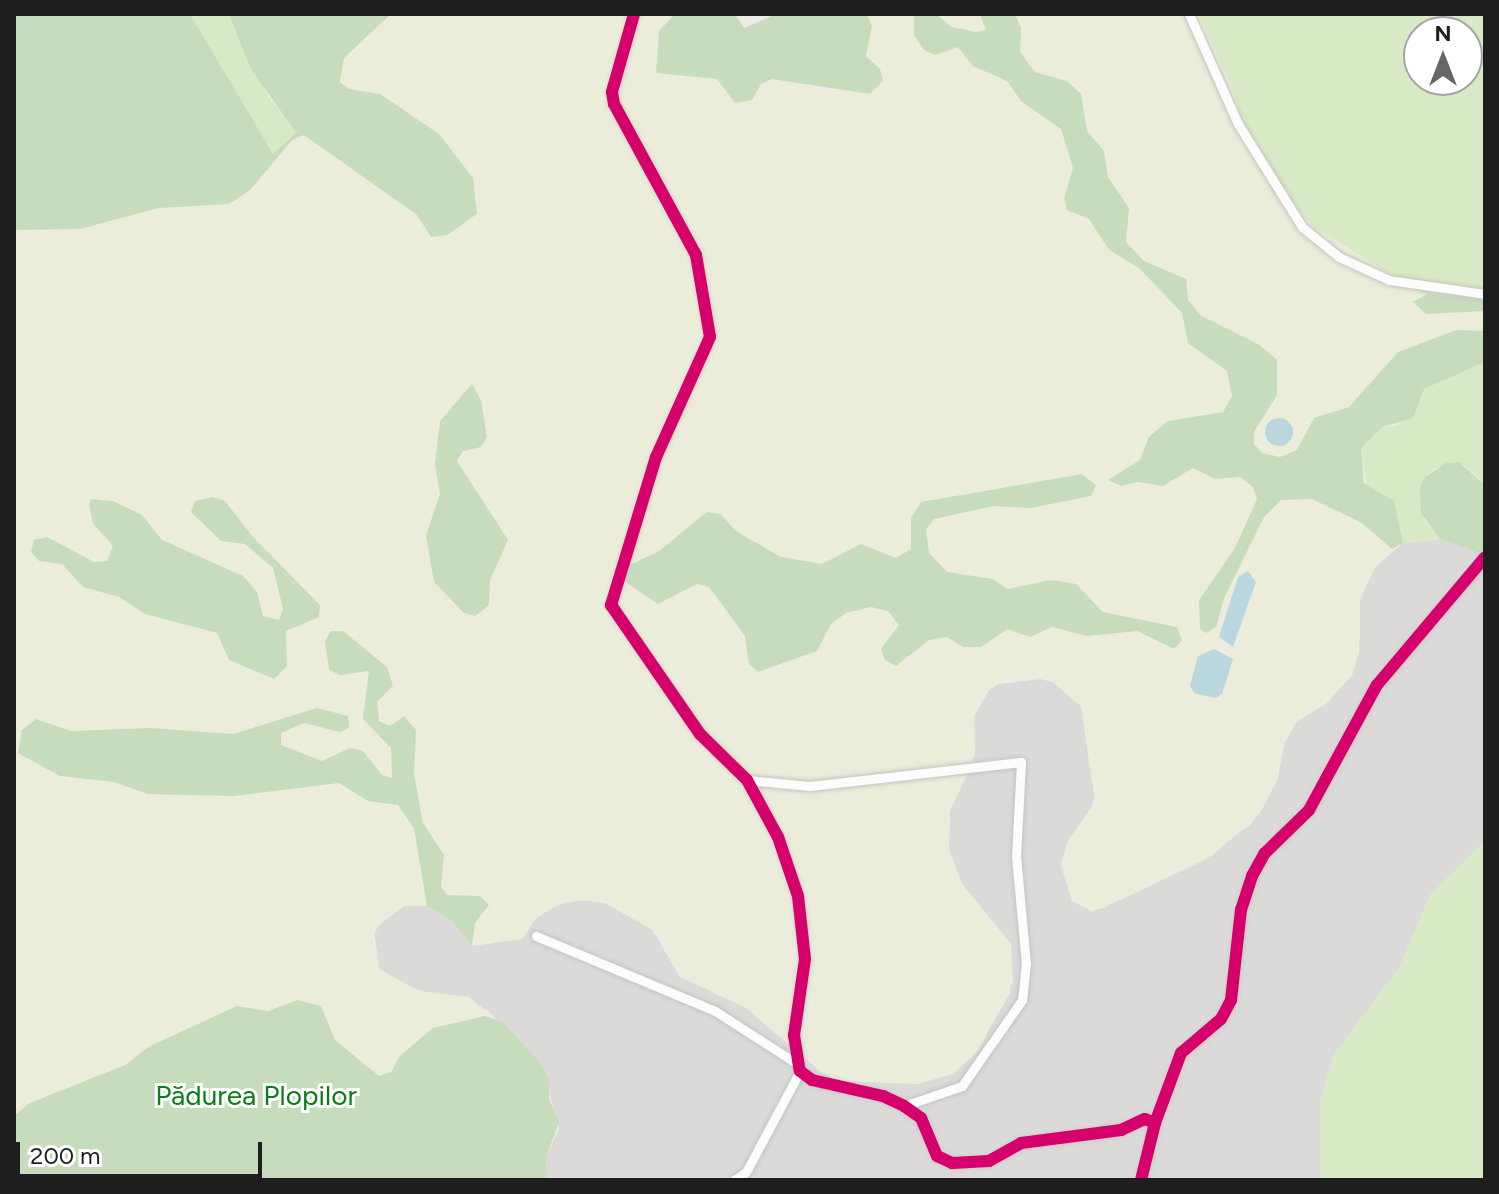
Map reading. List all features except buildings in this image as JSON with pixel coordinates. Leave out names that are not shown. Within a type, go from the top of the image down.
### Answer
[{"type":"street","points":[[634,14],[612,92],[614,104],[696,255],[710,337],[656,457],[611,605],[700,734],[747,780],[778,837],[798,896],[805,959],[794,1035],[799,1068],[746,1172],[734,1180]]},
{"type":"street","points":[[1189,14],[1238,124],[1302,227],[1339,257],[1389,280],[1485,294]]},
{"type":"street","points":[[1141,1180],[1155,1123],[1181,1053],[1221,1019],[1231,1000],[1241,910],[1265,853],[1309,810],[1377,685],[1485,557]]},
{"type":"street","points":[[747,780],[810,786],[1012,759],[1021,762],[1016,856],[1026,963],[1022,1000],[962,1086],[904,1106]]},
{"type":"street","points":[[536,936],[715,1011],[812,1080],[883,1096],[904,1106],[921,1118],[937,1156],[952,1163],[989,1161],[1021,1143],[1121,1130],[1145,1119],[1155,1123]]},
{"type":"shaded area","points":[[1440,539],[1485,555],[1485,841],[1430,895],[1401,965],[1334,1055],[1320,1102],[1320,1180],[547,1180],[546,1158],[559,1128],[541,1064],[487,1010],[405,986],[379,969],[374,929],[404,906],[427,906],[452,921],[472,946],[522,939],[536,918],[557,905],[581,900],[605,903],[650,925],[679,976],[746,1008],[821,1072],[844,1081],[918,1084],[972,1058],[1010,993],[1011,944],[962,884],[949,849],[950,811],[971,766],[974,716],[992,685],[1041,679],[1053,682],[1081,706],[1096,790],[1090,813],[1067,842],[1090,911],[1103,908],[1202,861],[1252,823],[1277,781],[1284,744],[1296,722],[1352,675],[1360,638],[1359,600],[1375,567],[1403,543]]},
{"type":"green space","points":[[14,14],[190,14],[273,154],[296,133],[251,69],[229,14],[391,14],[344,58],[340,82],[349,89],[380,94],[439,134],[473,178],[477,214],[447,235],[431,237],[417,215],[304,135],[292,140],[250,190],[229,204],[159,208],[80,229],[14,230]]},
{"type":"green space","points":[[190,14],[229,14],[268,96],[297,134],[279,152],[273,155],[265,144]]},
{"type":"green space","points":[[391,14],[675,14],[659,31],[654,49],[661,75],[717,79],[727,94],[785,79],[820,90],[876,92],[880,69],[866,56],[868,38],[855,15],[813,14],[914,14],[919,45],[940,52],[958,47],[973,66],[1007,81],[1061,129],[1074,175],[1064,198],[1077,216],[1094,223],[1109,250],[1134,264],[1182,313],[1188,343],[1227,371],[1232,396],[1223,412],[1168,421],[1149,437],[1140,460],[1108,480],[1121,486],[1139,482],[1163,486],[1193,468],[1222,478],[1240,477],[1253,487],[1255,504],[1231,554],[1202,594],[1197,624],[1219,621],[1225,596],[1264,517],[1287,497],[1318,501],[1362,523],[1392,549],[1375,567],[1360,600],[1359,652],[1352,675],[1327,703],[1296,722],[1284,744],[1277,781],[1260,813],[1213,855],[1091,911],[1072,901],[1061,866],[1067,842],[1095,802],[1081,706],[1053,682],[1041,679],[1004,680],[984,694],[974,716],[975,754],[950,811],[949,849],[962,884],[1011,944],[1013,981],[980,1048],[953,1074],[918,1084],[832,1078],[746,1008],[679,976],[658,933],[605,903],[581,900],[557,905],[536,918],[522,939],[475,944],[475,923],[484,916],[486,899],[447,894],[441,886],[440,850],[423,823],[414,774],[416,730],[410,719],[390,726],[379,721],[377,703],[393,686],[393,679],[383,663],[337,630],[325,641],[351,671],[369,671],[363,719],[391,748],[392,777],[382,775],[363,751],[350,749],[322,761],[281,745],[286,729],[310,723],[340,732],[348,716],[311,707],[233,734],[150,728],[72,731],[43,719],[22,730],[18,753],[60,776],[114,782],[148,794],[241,795],[339,783],[349,785],[368,801],[403,808],[414,828],[427,906],[404,906],[382,918],[372,939],[379,969],[419,991],[469,997],[492,1016],[439,1026],[396,1061],[391,1072],[379,1076],[335,1040],[325,1011],[316,1002],[298,1000],[268,1011],[237,1006],[150,1046],[125,1065],[30,1103],[14,1116],[14,230],[80,229],[159,208],[229,204],[250,190],[292,140],[304,135],[417,216],[431,237],[447,235],[479,208],[473,178],[421,119],[398,111],[374,92],[349,89],[340,82],[344,58]],"holes":[[[477,388],[488,430],[457,461],[508,540],[490,580],[489,605],[459,608],[434,582],[428,541],[440,494],[435,464],[442,415]],[[1083,474],[1096,485],[1091,496],[1031,508],[994,506],[934,519],[926,529],[929,553],[947,572],[992,579],[1008,589],[1051,580],[1076,584],[1103,612],[1171,625],[1157,644],[1137,631],[1087,636],[1052,627],[1024,636],[1007,629],[981,647],[963,647],[947,637],[929,640],[907,662],[893,635],[896,619],[871,607],[846,613],[831,624],[817,651],[765,672],[709,587],[697,584],[676,598],[628,586],[630,565],[659,551],[707,512],[720,514],[737,532],[781,557],[822,564],[861,544],[896,558],[911,549],[911,518],[921,502]],[[213,497],[225,501],[253,537],[320,605],[307,622],[286,631],[284,672],[256,675],[234,664],[217,633],[145,614],[119,597],[83,587],[62,564],[34,558],[31,552],[31,546],[47,537],[94,562],[107,561],[113,546],[97,527],[95,499],[113,501],[147,519],[162,540],[243,576],[257,592],[263,616],[279,620],[283,609],[273,568],[245,544],[226,543],[195,517],[201,498]],[[1256,582],[1238,644],[1222,643],[1220,634],[1236,586]],[[1214,649],[1229,653],[1232,662],[1223,691],[1215,698],[1190,689]]]},
{"type":"green space","points":[[675,14],[735,14],[744,28],[777,14],[867,15],[872,26],[866,56],[880,69],[883,81],[870,94],[772,79],[761,84],[752,100],[735,103],[717,79],[656,73],[659,31]]},
{"type":"green space","points":[[914,14],[936,14],[952,27],[976,32],[986,30],[980,14],[1015,14],[1021,28],[1020,52],[1035,72],[1067,81],[1081,94],[1087,131],[1104,151],[1108,177],[1129,208],[1126,242],[1144,261],[1186,279],[1188,300],[1200,315],[1258,344],[1277,360],[1277,395],[1254,432],[1254,444],[1262,453],[1280,457],[1297,450],[1314,418],[1349,407],[1398,352],[1456,330],[1485,331],[1485,362],[1424,389],[1413,418],[1383,427],[1361,448],[1364,483],[1394,501],[1403,543],[1392,549],[1362,523],[1312,499],[1281,500],[1264,517],[1225,596],[1216,627],[1206,633],[1200,629],[1199,600],[1235,548],[1257,499],[1253,487],[1240,477],[1215,479],[1193,468],[1163,486],[1138,482],[1121,486],[1108,480],[1140,460],[1149,437],[1168,421],[1223,412],[1232,396],[1227,371],[1188,343],[1182,313],[1139,268],[1109,250],[1089,219],[1067,210],[1064,198],[1073,168],[1061,129],[1021,101],[1007,81],[973,66],[958,47],[935,55],[924,50],[914,35]]},
{"type":"green space","points":[[936,14],[980,14],[986,30],[957,29]]},
{"type":"green space","points":[[1015,14],[1199,14],[1234,92],[1244,127],[1290,200],[1314,227],[1406,280],[1423,294],[1417,297],[1433,315],[1485,311],[1485,331],[1462,329],[1398,352],[1349,407],[1320,416],[1307,428],[1297,450],[1280,457],[1262,453],[1254,444],[1254,432],[1275,401],[1280,366],[1258,344],[1200,315],[1188,300],[1182,278],[1144,261],[1126,242],[1129,208],[1108,177],[1104,151],[1087,131],[1086,106],[1067,81],[1041,75],[1020,52]],"holes":[[[1274,416],[1294,426],[1289,443],[1265,441],[1262,435]]]},
{"type":"green space","points":[[1199,14],[1485,14],[1485,299],[1423,294],[1314,227],[1290,200],[1244,127],[1234,92]]},
{"type":"green space","points":[[1429,293],[1485,299],[1485,311],[1426,314],[1413,302]]},
{"type":"green space","points":[[1485,362],[1485,485],[1465,465],[1435,468],[1425,477],[1424,519],[1440,539],[1403,543],[1384,494],[1367,488],[1361,448],[1383,427],[1396,426],[1414,412],[1424,389]]},
{"type":"green space","points":[[472,384],[481,400],[487,437],[481,447],[463,451],[457,461],[508,540],[490,580],[489,605],[475,616],[464,613],[434,582],[426,535],[440,494],[435,464],[440,421]]},
{"type":"green space","points":[[1459,462],[1485,485],[1485,555],[1440,539],[1421,513],[1420,488],[1425,477],[1446,463]]},
{"type":"green space","points":[[1082,474],[1096,485],[1091,496],[1031,508],[994,506],[934,519],[926,529],[929,553],[947,572],[992,579],[1008,589],[1051,580],[1076,584],[1103,612],[1177,627],[1182,640],[1174,649],[1137,631],[1087,636],[1052,627],[1030,637],[1007,629],[981,647],[963,647],[947,637],[929,640],[896,666],[885,660],[881,649],[899,625],[888,611],[871,607],[846,613],[831,624],[817,651],[758,672],[749,664],[745,636],[709,587],[697,584],[658,604],[624,581],[630,565],[659,551],[707,512],[720,514],[737,532],[781,557],[822,564],[861,544],[896,558],[911,549],[911,518],[921,502]]},
{"type":"green space","points":[[213,497],[225,501],[253,537],[320,605],[319,617],[286,631],[287,666],[274,679],[229,660],[217,633],[145,614],[119,597],[83,587],[62,564],[39,561],[31,552],[34,540],[47,537],[94,562],[107,561],[113,546],[93,523],[89,505],[91,499],[113,501],[142,515],[162,540],[243,576],[257,592],[263,616],[279,620],[283,609],[273,568],[245,544],[221,541],[191,512],[195,501]]},
{"type":"green space","points":[[331,631],[343,631],[387,667],[393,686],[377,702],[379,721],[390,726],[404,716],[416,730],[414,774],[423,823],[444,855],[441,887],[447,895],[480,896],[489,905],[475,923],[472,946],[452,921],[427,906],[414,828],[398,805],[368,801],[339,783],[234,796],[148,794],[114,782],[60,776],[18,753],[22,730],[36,719],[72,731],[150,728],[233,734],[317,708],[348,716],[349,728],[340,732],[304,723],[281,733],[281,745],[322,761],[350,748],[363,751],[382,775],[392,778],[391,748],[363,719],[369,671],[340,675],[329,670],[325,641]]},
{"type":"green space","points":[[1485,841],[1485,1180],[1320,1180],[1320,1102],[1334,1055],[1401,965],[1430,895]]},
{"type":"green space","name":"Pădurea Plopilor","points":[[298,1000],[321,1006],[335,1040],[379,1076],[391,1072],[400,1056],[433,1028],[485,1016],[503,1022],[541,1064],[549,1080],[549,1099],[559,1122],[546,1158],[547,1180],[14,1180],[14,1116],[30,1103],[125,1065],[150,1046],[237,1006],[268,1011]]},
{"type":"water","points":[[1279,418],[1289,422],[1293,432],[1289,442],[1279,446],[1269,442],[1265,432],[1269,422]]},
{"type":"water","points":[[1248,571],[1256,582],[1233,647],[1219,637],[1238,577]]},
{"type":"water","points":[[1214,649],[1233,659],[1222,694],[1215,698],[1194,693],[1190,686],[1198,656]]},
{"type":"cycle path","points":[[634,14],[612,92],[614,104],[696,255],[710,337],[656,457],[611,605],[700,734],[747,780],[778,837],[798,896],[805,959],[794,1035],[800,1071],[812,1080],[883,1096],[904,1106],[921,1118],[937,1156],[952,1163],[989,1161],[1021,1143],[1121,1130],[1145,1119],[1155,1123]]},
{"type":"cycle path","points":[[1141,1180],[1155,1123],[1181,1053],[1221,1019],[1231,1000],[1241,910],[1252,876],[1265,853],[1309,810],[1377,685],[1485,557]]}]
